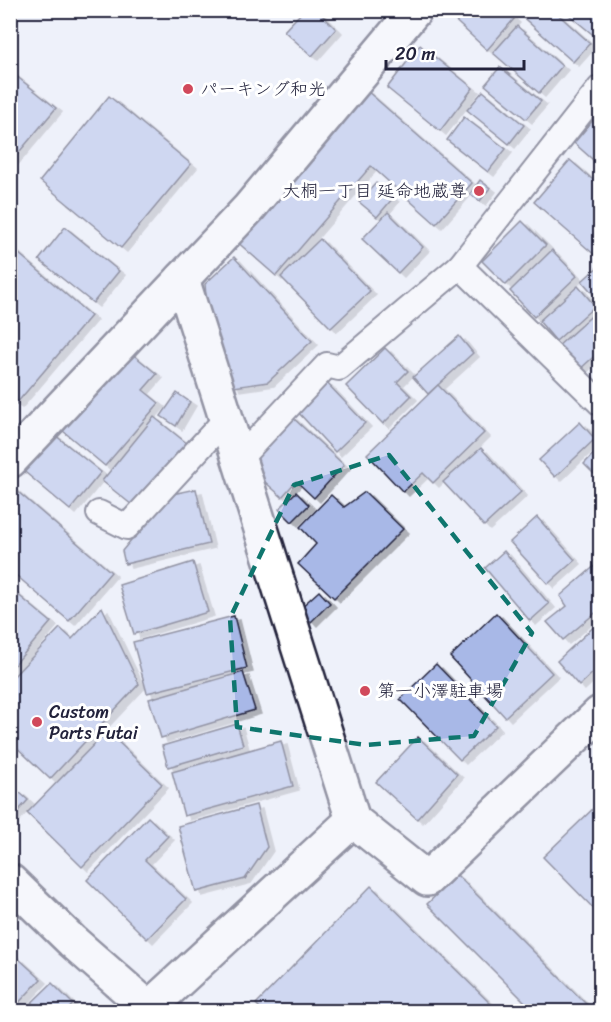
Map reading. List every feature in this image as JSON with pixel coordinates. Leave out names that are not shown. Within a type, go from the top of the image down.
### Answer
[{"type":"street","points":[[10,461],[249,208],[415,10]]},
{"type":"street","points":[[182,279],[353,820],[427,879],[600,713]]},
{"type":"street","points":[[10,881],[72,941],[151,1010],[353,820]]},
{"type":"lane","points":[[238,459],[327,365],[339,369],[460,266],[600,88]]},
{"type":"lane","points":[[460,266],[600,401]]},
{"type":"lane","points":[[99,513],[127,527],[226,419]]},
{"type":"highlighted area","points":[[389,455],[532,633],[474,736],[366,745],[237,727],[230,618],[294,485]]},
{"type":"building","points":[[304,10],[317,10],[336,29],[312,56],[284,31]]},
{"type":"building","points":[[451,10],[504,10],[514,19],[487,50],[448,14]]},
{"type":"building","points":[[518,10],[553,10],[590,43],[573,62],[517,12]]},
{"type":"building","points":[[563,10],[600,10],[600,34],[597,38]]},
{"type":"building","points":[[517,26],[562,66],[539,93],[493,53]]},
{"type":"building","points":[[420,45],[473,88],[440,131],[387,88]]},
{"type":"building","points":[[500,67],[541,101],[526,119],[485,85]]},
{"type":"building","points":[[10,71],[56,108],[10,163]]},
{"type":"building","points":[[366,90],[472,183],[436,224],[371,166],[276,276],[235,240]]},
{"type":"building","points":[[483,91],[524,125],[509,144],[467,110]]},
{"type":"building","points":[[109,96],[191,164],[121,248],[40,181]]},
{"type":"building","points":[[600,112],[600,166],[574,143]]},
{"type":"building","points":[[464,117],[506,149],[488,172],[447,140]]},
{"type":"building","points":[[570,160],[600,186],[600,253],[597,257],[534,202]]},
{"type":"building","points":[[480,180],[490,188],[480,201],[470,194]]},
{"type":"building","points":[[376,183],[393,198],[377,217],[359,202]]},
{"type":"building","points":[[388,212],[423,247],[398,273],[362,239]]},
{"type":"building","points":[[522,221],[546,245],[506,285],[482,261]]},
{"type":"building","points":[[65,227],[119,271],[93,303],[39,260]]},
{"type":"building","points":[[320,239],[370,291],[331,328],[281,277]]},
{"type":"building","points":[[10,246],[91,316],[16,404],[10,400]]},
{"type":"building","points":[[552,250],[577,276],[534,317],[510,291]]},
{"type":"building","points":[[234,257],[312,341],[268,382],[234,387],[208,324],[205,284]]},
{"type":"building","points":[[599,266],[600,268],[600,302],[582,281]]},
{"type":"building","points":[[578,286],[595,306],[556,341],[539,321]]},
{"type":"building","points":[[597,311],[600,316],[600,351],[579,370],[557,347]]},
{"type":"building","points":[[459,336],[473,353],[428,394],[413,377]]},
{"type":"building","points":[[385,348],[408,371],[397,382],[411,396],[383,424],[346,386]]},
{"type":"building","points":[[130,352],[157,374],[143,390],[159,403],[105,466],[63,431]]},
{"type":"building","points":[[326,382],[365,423],[335,452],[296,410]]},
{"type":"building","points":[[438,385],[484,433],[433,483],[423,473],[403,492],[367,454]]},
{"type":"building","points":[[177,393],[190,402],[176,426],[161,416]]},
{"type":"building","points":[[291,416],[344,465],[314,498],[296,481],[282,497],[247,466]]},
{"type":"building","points":[[154,417],[189,445],[137,509],[102,481]]},
{"type":"building","points":[[580,422],[595,439],[555,477],[539,460]]},
{"type":"building","points":[[50,431],[101,472],[70,510],[20,468]]},
{"type":"building","points":[[600,447],[600,480],[584,464]]},
{"type":"building","points":[[481,448],[521,492],[484,526],[443,482]]},
{"type":"building","points":[[10,485],[111,572],[69,621],[10,570]]},
{"type":"building","points":[[196,489],[209,544],[125,564],[122,551],[168,495]]},
{"type":"building","points":[[296,492],[309,505],[292,522],[279,509]]},
{"type":"building","points":[[365,492],[403,529],[334,598],[298,564],[316,544],[300,527],[331,495],[344,507]]},
{"type":"building","points":[[537,517],[575,560],[548,584],[510,542]]},
{"type":"building","points":[[504,551],[549,604],[530,621],[485,568]]},
{"type":"building","points":[[193,562],[208,612],[134,634],[119,585]]},
{"type":"building","points":[[598,563],[600,609],[563,640],[547,622],[567,606],[560,596]]},
{"type":"building","points":[[10,588],[51,622],[10,670]]},
{"type":"building","points":[[319,591],[330,603],[311,622],[299,609]]},
{"type":"building","points":[[102,607],[139,684],[50,779],[10,741],[10,680],[60,628],[72,639]]},
{"type":"building","points":[[496,613],[552,673],[505,717],[450,657]]},
{"type":"building","points":[[234,616],[247,668],[147,693],[133,642]]},
{"type":"building","points":[[600,621],[600,666],[579,686],[557,661]]},
{"type":"building","points":[[436,664],[496,726],[460,760],[400,699]]},
{"type":"building","points":[[243,672],[255,710],[161,738],[149,699]]},
{"type":"building","points":[[237,724],[243,745],[168,767],[162,746]]},
{"type":"building","points":[[107,731],[162,784],[82,867],[27,813]]},
{"type":"building","points":[[418,737],[457,774],[417,819],[376,782]]},
{"type":"building","points":[[281,741],[293,786],[184,816],[172,772]]},
{"type":"building","points":[[19,792],[28,800],[10,820],[10,802]]},
{"type":"building","points":[[600,802],[600,915],[543,857]]},
{"type":"building","points":[[256,805],[267,847],[245,879],[196,892],[178,826]]},
{"type":"building","points":[[148,817],[168,836],[145,860],[186,899],[147,939],[87,880]]},
{"type":"building","points":[[457,875],[594,1012],[535,1012],[427,904]]},
{"type":"building","points":[[371,886],[499,1012],[264,1012],[256,1004]]},
{"type":"building","points":[[18,958],[41,979],[10,1012],[10,966]]},
{"type":"building","points":[[52,983],[73,1004],[66,1012],[22,1012]]},
{"type":"place","name":"パーキング和光","points":[[188,89]]},
{"type":"place","name":"大桐一丁目 延命地蔵尊","points":[[479,191]]},
{"type":"place","name":"第一小澤駐車場","points":[[365,691]]},
{"type":"place","name":"Custom Parts Futai","points":[[37,722]]}]
